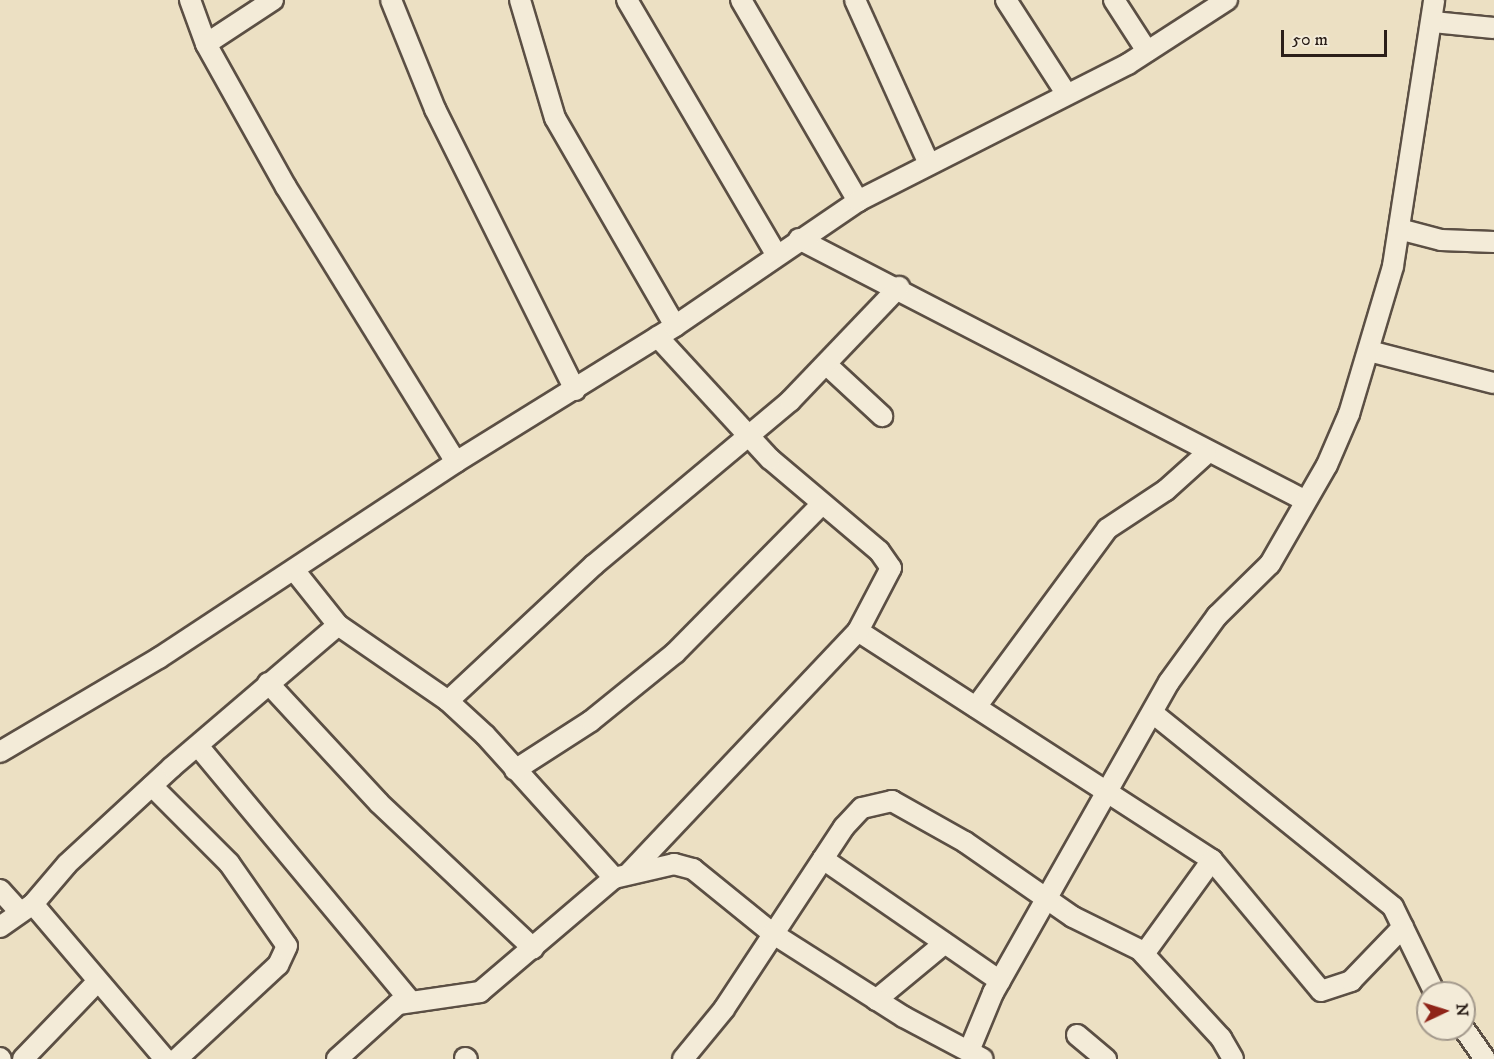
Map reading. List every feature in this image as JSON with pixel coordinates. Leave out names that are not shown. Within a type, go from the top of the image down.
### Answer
[{"type":"street","points":[[190,0],[206,44],[286,187],[456,462]]},
{"type":"street","points":[[206,44],[273,0]]},
{"type":"street","points":[[392,0],[435,109],[575,390]]},
{"type":"street","points":[[520,0],[555,118],[675,326]]},
{"type":"street","points":[[627,0],[776,254]]},
{"type":"street","points":[[741,0],[858,201]]},
{"type":"street","points":[[855,0],[928,162]]},
{"type":"street","points":[[1006,0],[1066,93]]},
{"type":"street","points":[[1114,0],[1147,51]]},
{"type":"street","points":[[4,754],[294,570],[456,462],[675,326],[776,254],[858,201],[928,162],[994,134],[1147,51],[1227,0]]},
{"type":"street","points":[[622,875],[655,865],[693,869],[772,933],[876,1000],[976,1055],[1000,981],[1104,790],[1154,714],[1198,638],[1270,564],[1304,500],[1327,465],[1369,351],[1399,228],[1433,22],[1434,0]]},
{"type":"street","points":[[1433,22],[1494,28]]},
{"type":"street","points":[[1399,228],[1441,240],[1494,242]]},
{"type":"street","points":[[799,239],[899,287],[1206,453],[1304,500]]},
{"type":"street","points":[[448,701],[594,566],[750,436],[828,366],[899,287]]},
{"type":"street","points":[[337,1059],[387,1010],[410,1000],[445,1000],[480,992],[622,875],[858,631],[891,568],[879,551],[821,505],[750,436],[658,337]]},
{"type":"street","points":[[1369,351],[1494,383]]},
{"type":"street","points":[[828,366],[882,416]]},
{"type":"street","points":[[976,707],[1107,529],[1166,490],[1206,453]]},
{"type":"street","points":[[515,770],[636,687],[821,505]]},
{"type":"street","points":[[294,570],[338,625],[448,701],[622,875]]},
{"type":"street","points":[[0,927],[26,908],[67,864],[152,786],[268,683],[338,625]]},
{"type":"street","points":[[858,631],[1212,860],[1320,991],[1351,981],[1403,927]]},
{"type":"street","points":[[268,683],[379,803],[533,948]]},
{"type":"street","points":[[1154,714],[1393,906],[1429,981]]},
{"type":"street","points":[[198,746],[410,1000]]},
{"type":"street","points":[[152,786],[229,863],[287,946],[278,965],[177,1059]]},
{"type":"street","points":[[683,1059],[724,1010],[772,933],[862,808],[892,801],[964,842],[1046,899],[1144,954],[1221,1038],[1233,1059]]},
{"type":"street","points":[[823,860],[1000,981]]},
{"type":"street","points":[[1144,954],[1212,860]]},
{"type":"street","points":[[0,890],[26,908],[97,982],[165,1059]]},
{"type":"street","points":[[876,1000],[945,943]]},
{"type":"street","points":[[23,1059],[97,982]]},
{"type":"street","points":[[1077,1035],[1106,1059]]},
{"type":"street","points":[[1472,1041],[1485,1059]]}]
